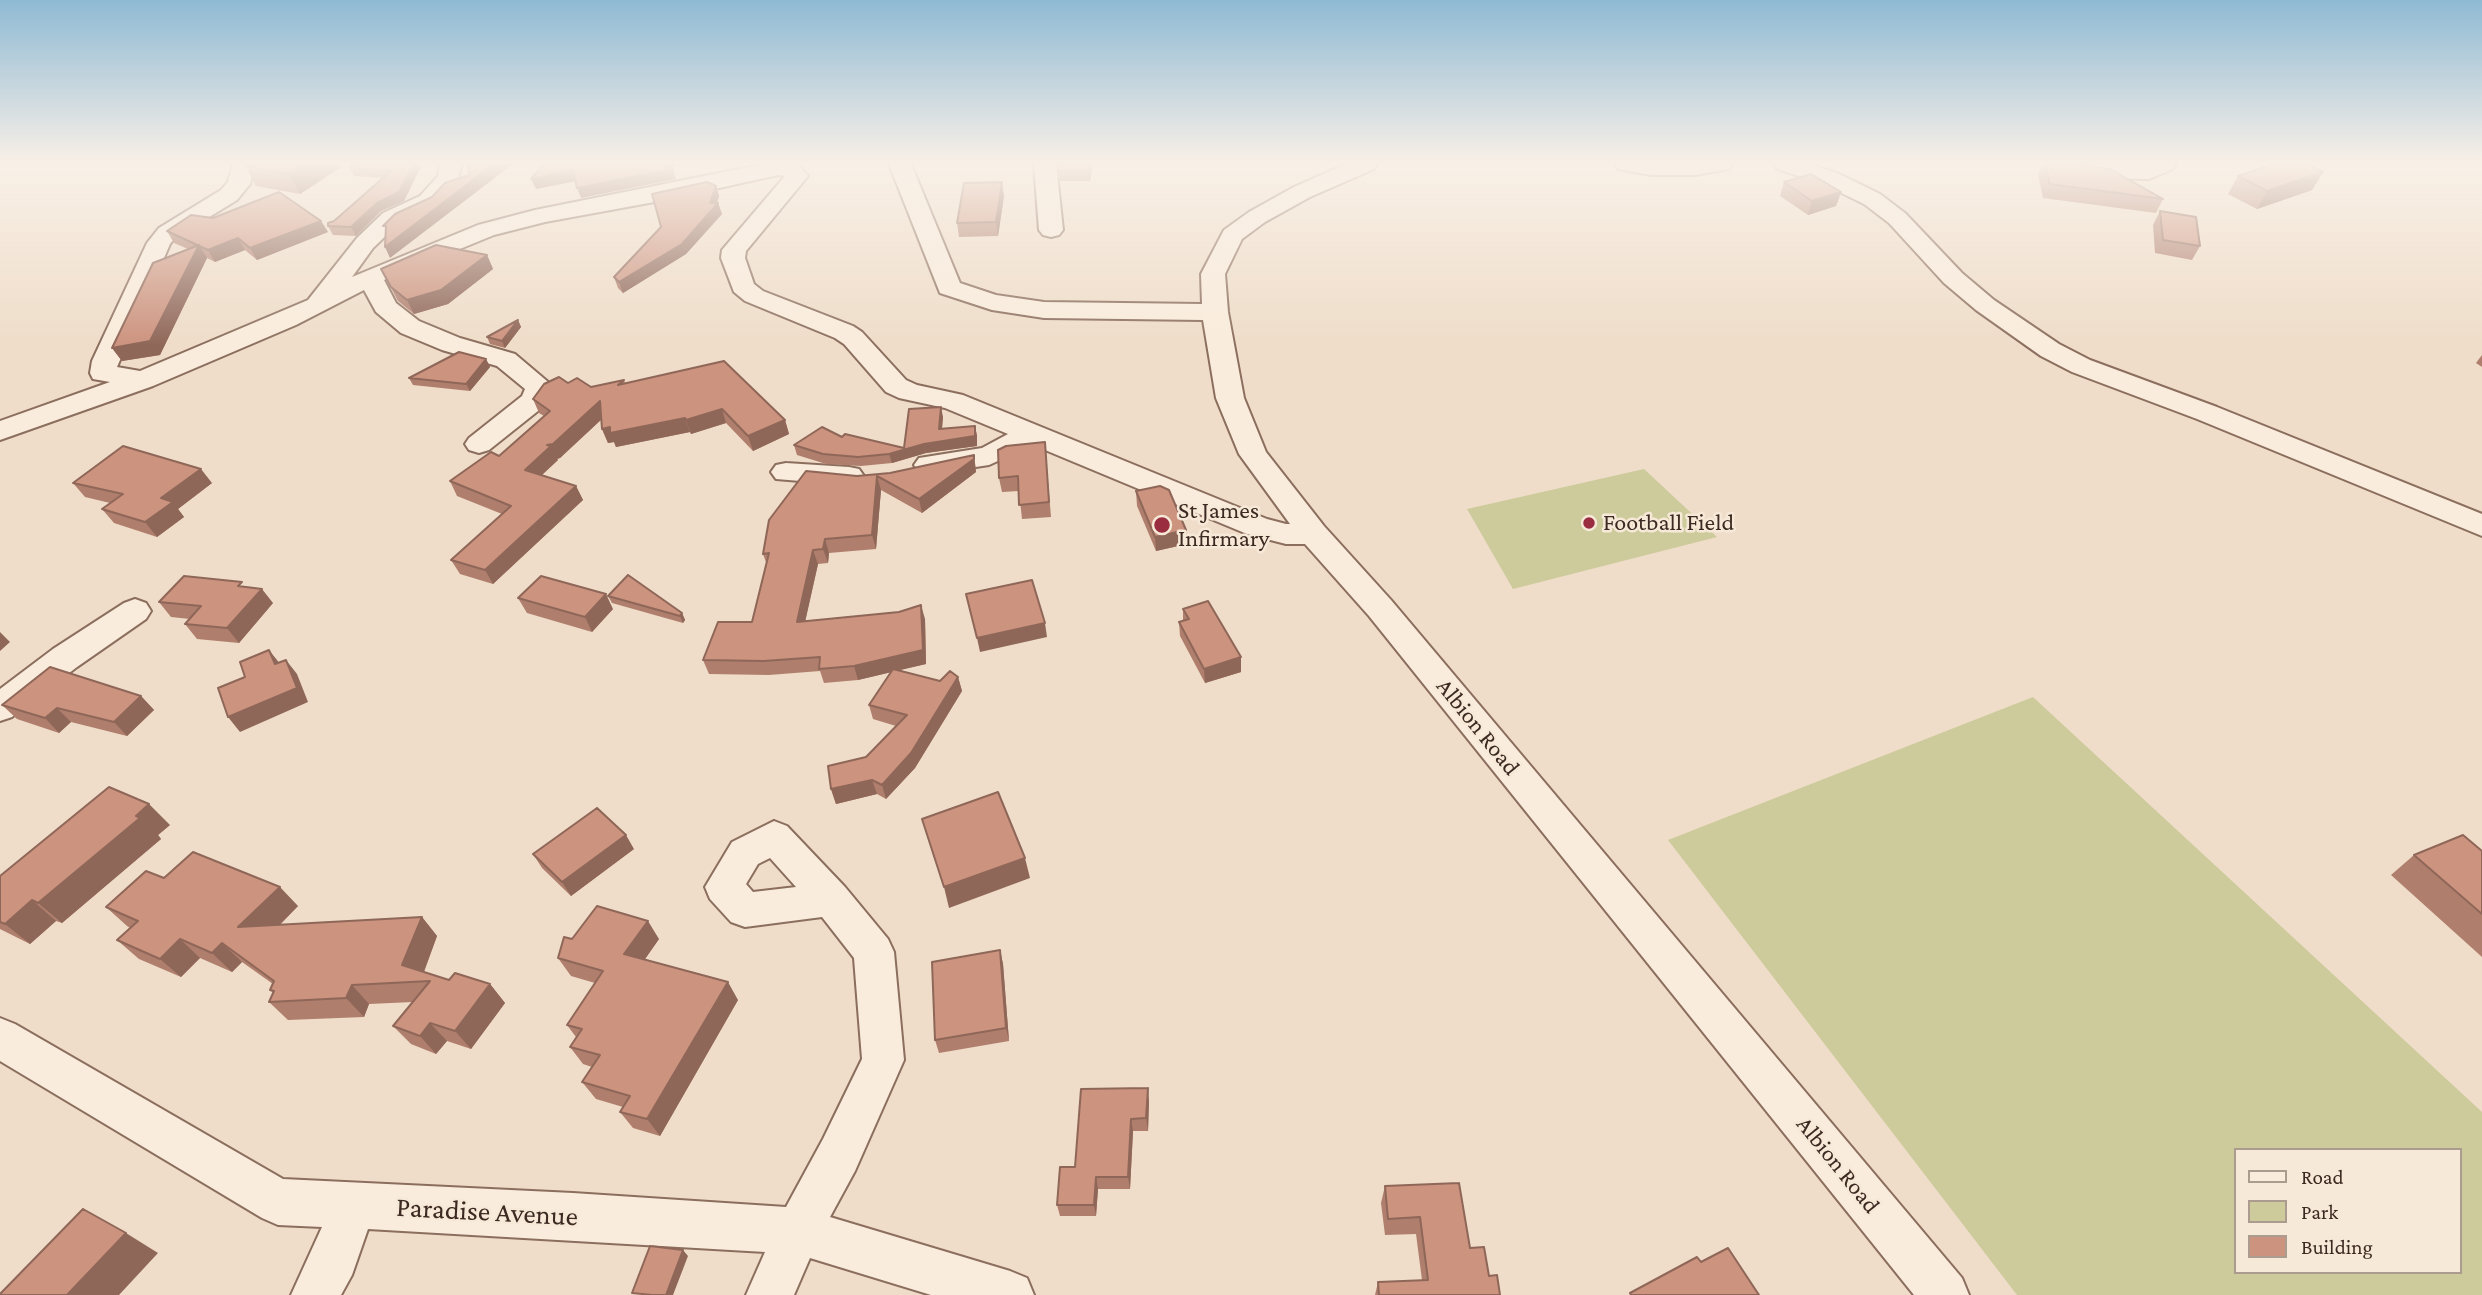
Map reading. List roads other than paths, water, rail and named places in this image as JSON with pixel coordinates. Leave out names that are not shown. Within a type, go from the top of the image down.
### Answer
[{"type":"street","points":[[143,380],[103,373],[105,361],[159,243],[167,233],[181,224]]},
{"type":"street","points":[[317,305],[365,243],[384,224]]},
{"type":"street","points":[[0,431],[143,380],[287,320],[370,277],[486,230],[507,224]]},
{"type":"street","points":[[756,224],[734,250],[733,258],[743,287],[754,296],[844,332],[896,386],[909,392],[953,401],[1258,527],[1286,534],[1312,533]]},
{"type":"street","points":[[924,224],[949,288],[992,302],[1044,310],[1215,312]]},
{"type":"street","points":[[1050,224],[1051,230]]},
{"type":"street","name":"Albion Road","points":[[1247,224],[1232,235],[1213,274],[1215,312],[1230,398],[1253,454],[1312,533],[1389,618],[1945,1295]]},
{"type":"street","points":[[1903,224],[1953,278],[1985,305],[2050,350],[2081,366],[2207,413],[2482,526]]},
{"type":"street","points":[[370,277],[385,307],[410,327],[451,344],[506,360],[540,387],[533,401],[479,444]]},
{"type":"street","points":[[904,472],[927,465],[989,456],[1033,433]]},
{"type":"street","points":[[786,472],[872,477]]},
{"type":"street","points":[[0,708],[65,658],[135,611]]},
{"type":"street","points":[[770,1295],[798,1231],[839,1155],[883,1060],[874,952],[831,899]]},
{"type":"street","name":"Paradise Avenue","points":[[0,1038],[278,1202],[573,1216],[798,1231],[1010,1295]]},
{"type":"street","points":[[324,1288],[353,1206]]},
{"type":"place","name":"Football Field","points":[[1589,523]]},
{"type":"place","name":"St James Infirmary","points":[[1162,525]]}]
